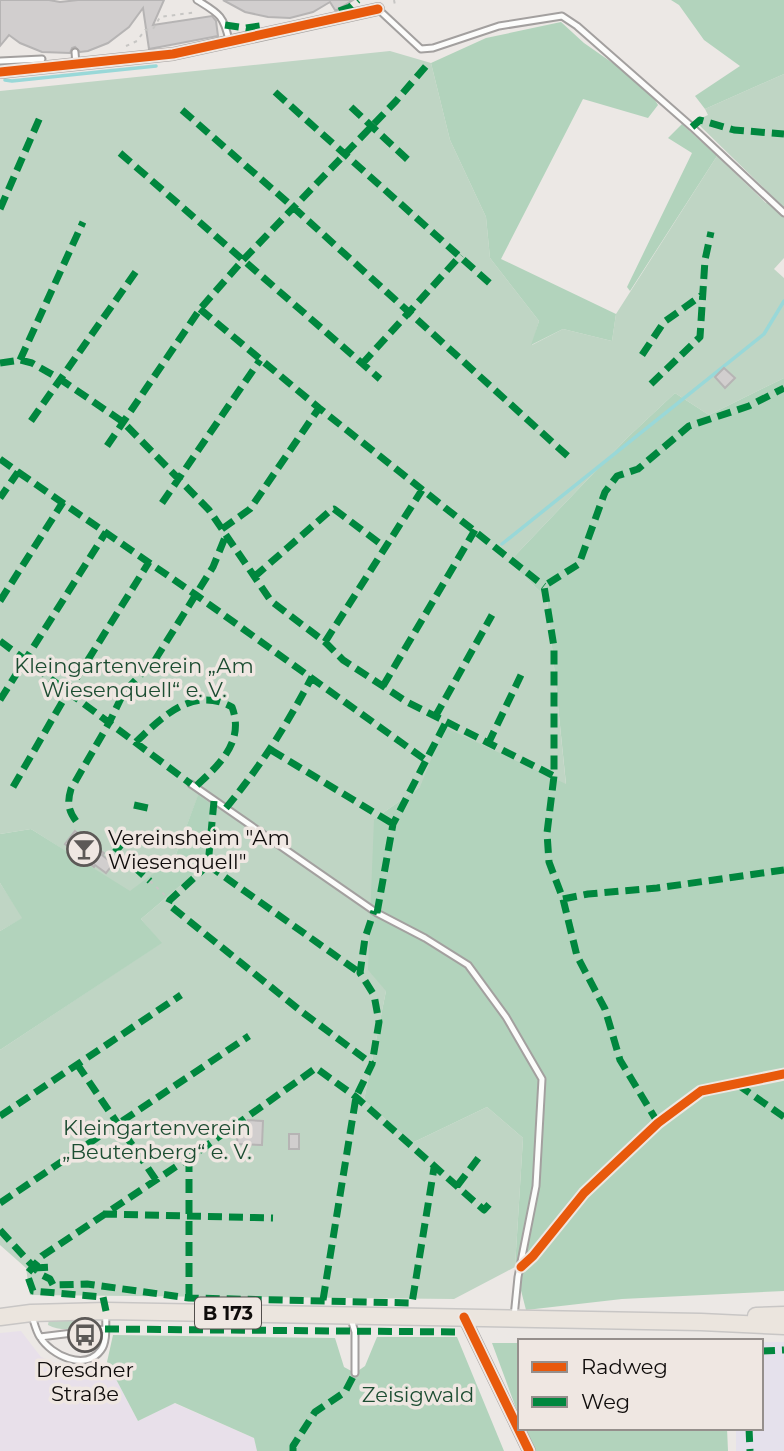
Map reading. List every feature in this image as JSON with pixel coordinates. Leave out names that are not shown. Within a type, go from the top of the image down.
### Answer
[{"type":"main road","name":"B 173","points":[[0,1317],[31,1313],[106,1311],[619,1320],[784,1326]]},
{"type":"main road","name":"B 173","points":[[702,1322],[784,1315]]},
{"type":"street","points":[[0,72],[76,58],[173,54],[378,9]]},
{"type":"street","points":[[464,1317],[518,1428]]},
{"type":"street","points":[[519,1430],[529,1451]]},
{"type":"lane","points":[[197,0],[217,11],[222,17],[230,43]]},
{"type":"lane","points":[[378,9],[421,49],[433,48],[499,26],[562,16],[577,26],[692,127],[784,213]]},
{"type":"lane","points":[[0,61],[42,59]]},
{"type":"lane","points":[[191,784],[377,913],[425,938],[468,965],[506,1017],[542,1079],[536,1186],[518,1277],[514,1318]]},
{"type":"lane","points":[[31,1313],[40,1337],[63,1357],[75,1360],[90,1359],[102,1350],[106,1311]]},
{"type":"lane","points":[[350,1316],[355,1332],[355,1373]]},
{"type":"lane","points":[[40,1337],[105,1329]]},
{"type":"path","points":[[394,0],[396,5]]},
{"type":"path","points":[[121,49],[137,41],[145,30],[153,29],[160,18],[199,12]]},
{"type":"path","points":[[150,881],[170,900]]},
{"type":"shaded area","points":[[21,1331],[41,1357],[82,1373],[107,1362],[138,1421],[174,1403],[254,1438],[257,1451],[0,1451],[0,1333]]},
{"type":"shaded area","points":[[763,1342],[784,1342],[784,1451],[736,1451],[736,1430],[763,1430]]},
{"type":"green space","points":[[671,0],[784,0],[784,74],[705,109],[695,96],[740,66],[704,40],[679,5]]},
{"type":"green space","points":[[561,22],[584,43],[647,87],[658,105],[648,118],[583,99],[501,259],[616,314],[612,341],[563,329],[531,345],[539,321],[490,258],[486,217],[450,140],[431,63],[486,38]]},
{"type":"green space","points":[[390,51],[431,63],[450,140],[486,217],[490,258],[539,321],[532,345],[563,329],[612,341],[616,314],[717,156],[766,203],[773,197],[695,121],[708,115],[705,109],[784,74],[784,258],[774,269],[784,278],[784,378],[709,415],[675,393],[627,438],[509,562],[547,598],[566,785],[420,787],[374,819],[386,991],[364,1100],[412,1143],[487,1107],[523,1138],[515,1267],[454,1299],[30,1295],[26,1268],[0,1245],[0,1050],[161,943],[141,919],[207,863],[198,796],[175,857],[130,892],[31,829],[0,834],[0,91]]},
{"type":"green space","points":[[682,124],[717,156],[630,291],[627,287],[692,153],[668,138]]},
{"type":"green space","points":[[784,378],[784,1291],[622,1299],[526,1310],[515,1267],[523,1138],[487,1107],[412,1143],[364,1100],[386,991],[368,970],[374,819],[420,787],[444,727],[566,784],[547,598],[509,562],[627,438],[675,393],[709,415]]},
{"type":"green space","points":[[198,795],[210,803],[207,863],[141,919],[162,943],[0,1050],[0,931],[22,918],[0,883],[0,834],[31,829],[130,891],[175,857]]},
{"type":"green space","points":[[0,883],[23,918],[0,931]]},
{"type":"green space","points":[[76,1318],[90,1324],[64,1329],[48,1325],[49,1319]]},
{"type":"green space","name":"Zeisigwald","points":[[113,1335],[335,1338],[344,1367],[355,1373],[365,1366],[377,1337],[457,1337],[504,1451],[257,1451],[254,1438],[175,1403],[138,1421],[107,1362]]},
{"type":"green space","points":[[492,1343],[518,1343],[518,1414]]},
{"type":"green space","points":[[524,1430],[727,1430],[728,1451],[532,1451]]},
{"type":"building","points":[[0,0],[164,0],[153,25],[212,16],[216,21],[218,36],[149,49],[143,8],[129,27],[108,43],[88,51],[80,52],[75,47],[70,53],[42,52],[9,35],[0,46]]},
{"type":"building","points":[[223,0],[353,0],[337,10],[330,2],[313,12],[290,18],[245,12]]},
{"type":"building","points":[[724,368],[735,378],[725,388],[715,377]]},
{"type":"building","name":"Vereinsheim \"Am Wiesenquell\"","points":[[75,831],[104,853],[102,855],[113,864],[106,873],[65,844]]},
{"type":"building","points":[[248,1120],[263,1121],[262,1145],[237,1144],[238,1128],[248,1129]]},
{"type":"building","points":[[289,1134],[299,1134],[299,1149],[289,1149]]},
{"type":"waterway","points":[[5,80],[156,66]]},
{"type":"waterway","points":[[502,544],[764,334],[784,301]]},
{"type":"marked path","points":[[339,11],[358,0]]},
{"type":"marked path","points":[[225,25],[246,28],[260,26]]},
{"type":"marked path","points":[[107,446],[200,309],[426,66]]},
{"type":"marked path","points":[[275,92],[494,287]]},
{"type":"marked path","points":[[351,107],[408,160]]},
{"type":"marked path","points":[[182,110],[572,460]]},
{"type":"marked path","points":[[0,209],[41,115]]},
{"type":"marked path","points":[[692,127],[700,120],[734,130],[784,134]]},
{"type":"marked path","points":[[120,153],[380,379]]},
{"type":"marked path","points":[[20,360],[83,222]]},
{"type":"marked path","points":[[651,384],[700,337],[705,260],[711,232]]},
{"type":"marked path","points":[[362,364],[461,255]]},
{"type":"marked path","points":[[31,421],[137,270]]},
{"type":"marked path","points":[[642,355],[664,322],[702,295]]},
{"type":"marked path","points":[[200,309],[319,408],[544,586]]},
{"type":"marked path","points":[[0,363],[20,360],[32,363],[123,422],[209,510],[271,601],[325,642],[343,660],[407,702],[554,776]]},
{"type":"marked path","points":[[162,503],[260,360]]},
{"type":"marked path","points":[[658,1123],[620,1060],[605,1009],[577,956],[563,899],[549,862],[547,833],[554,776],[554,647],[544,586],[579,564],[605,492],[617,476],[638,469],[689,426],[749,406],[784,388]]},
{"type":"marked path","points":[[222,529],[250,509],[319,408]]},
{"type":"marked path","points":[[0,459],[18,472],[0,498]]},
{"type":"marked path","points":[[18,472],[196,595],[427,761]]},
{"type":"marked path","points":[[325,642],[422,490]]},
{"type":"marked path","points":[[0,601],[63,502]]},
{"type":"marked path","points":[[254,577],[334,509],[386,548]]},
{"type":"marked path","points":[[383,686],[475,530]]},
{"type":"marked path","points":[[0,700],[106,532]]},
{"type":"marked path","points":[[76,821],[69,806],[71,789],[124,692],[155,660],[213,567],[226,535]]},
{"type":"marked path","points":[[13,787],[149,562]]},
{"type":"marked path","points":[[435,717],[492,615]]},
{"type":"marked path","points":[[0,641],[191,784]]},
{"type":"marked path","points":[[488,744],[521,675]]},
{"type":"marked path","points":[[226,808],[272,745],[312,677]]},
{"type":"marked path","points":[[136,742],[168,714],[192,702],[218,701],[232,707],[235,720],[232,742],[221,761],[195,787]]},
{"type":"marked path","points":[[377,913],[393,824],[446,722]]},
{"type":"marked path","points":[[271,750],[393,824]]},
{"type":"marked path","points":[[214,801],[208,865],[168,904],[302,1012],[372,1064]]},
{"type":"marked path","points":[[134,805],[152,809]]},
{"type":"marked path","points":[[115,852],[121,845]]},
{"type":"marked path","points":[[208,865],[360,973]]},
{"type":"marked path","points":[[133,866],[150,881]]},
{"type":"marked path","points":[[563,899],[784,870]]},
{"type":"marked path","points":[[323,1300],[356,1097],[372,1064],[379,1022],[374,995],[360,973],[365,938],[374,911]]},
{"type":"marked path","points":[[0,1116],[181,995]]},
{"type":"marked path","points":[[0,1203],[249,1036]]},
{"type":"marked path","points":[[77,1064],[156,1180]]},
{"type":"marked path","points":[[106,1311],[103,1297],[33,1291],[27,1274],[42,1256],[189,1158],[316,1068],[356,1097],[484,1210],[493,1200]]},
{"type":"marked path","points":[[738,1085],[784,1117]]},
{"type":"marked path","points":[[457,1186],[480,1156]]},
{"type":"marked path","points":[[189,1158],[189,1298]]},
{"type":"marked path","points":[[0,1230],[53,1285],[87,1284],[189,1298],[412,1303],[434,1168]]},
{"type":"marked path","points":[[103,1214],[273,1218]]},
{"type":"marked path","points":[[34,1268],[54,1267]]},
{"type":"marked path","points":[[105,1329],[460,1332]]},
{"type":"marked path","points":[[763,1351],[784,1350]]},
{"type":"marked path","points":[[293,1451],[293,1446],[315,1412],[345,1392],[355,1373]]},
{"type":"marked path","points":[[749,1430],[750,1451]]},
{"type":"cycle path","points":[[0,72],[173,54],[378,9]]},
{"type":"cycle path","points":[[521,1267],[584,1193],[658,1123],[701,1091],[784,1074]]},
{"type":"cycle path","points":[[464,1317],[518,1428]]},
{"type":"cycle path","points":[[519,1430],[529,1451]]},
{"type":"place","name":"Vereinsheim \"Am Wiesenquell\"","points":[[84,849]]},
{"type":"place","name":"Dresdner Straße","points":[[85,1335]]},
{"type":"park label","name":"Kleingartenverein „Am Wiesenquell“ e. V.","points":[[134,677]]},
{"type":"park label","name":"Kleingartenverein „Beutenberg“ e. V.","points":[[157,1139]]}]
